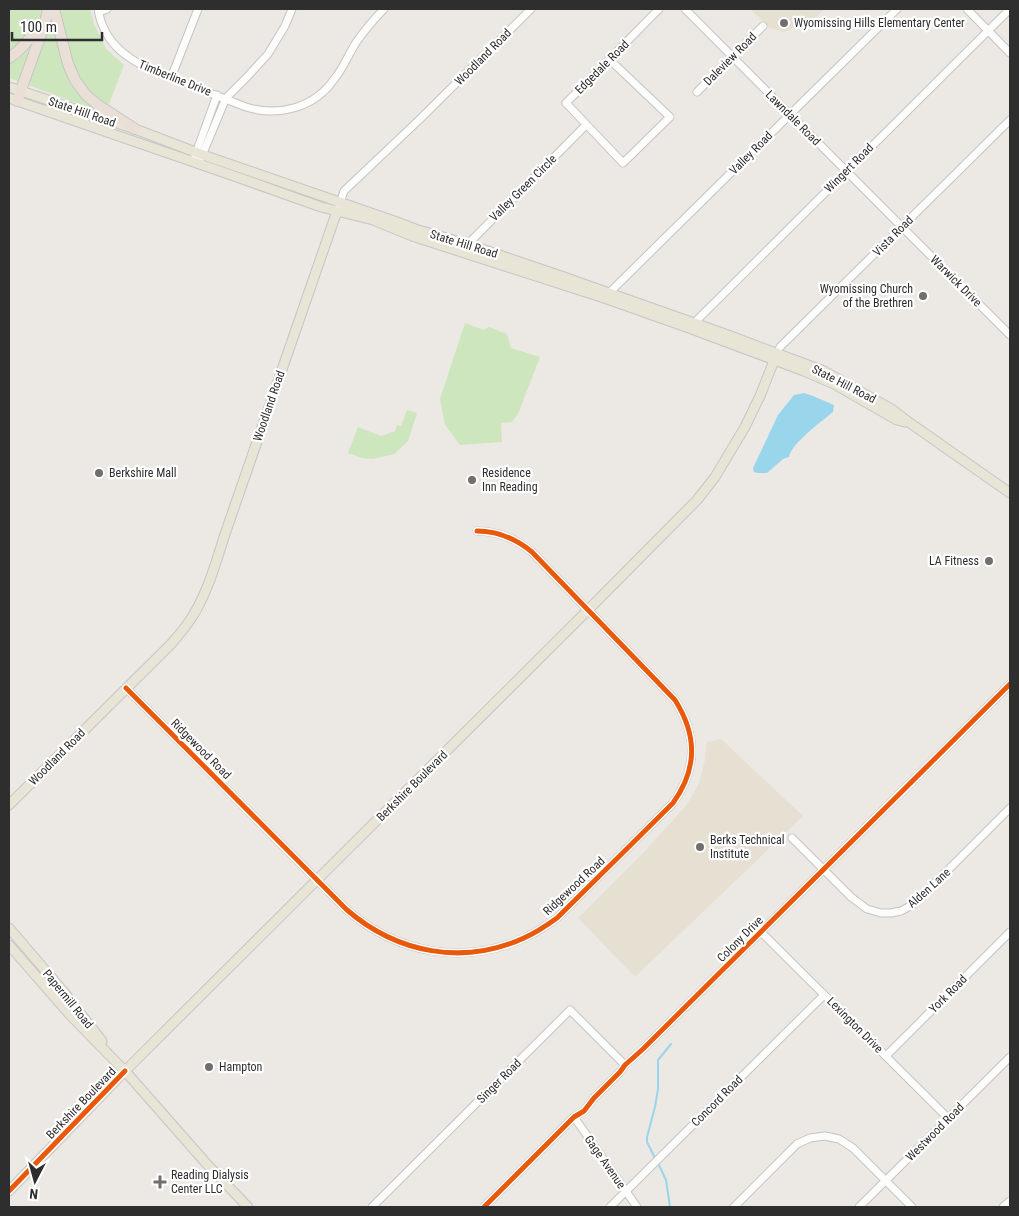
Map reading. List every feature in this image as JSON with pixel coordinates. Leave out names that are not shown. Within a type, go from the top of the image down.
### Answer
[{"type":"highway","points":[[14,94],[43,9]]},
{"type":"highway","points":[[14,94],[45,23],[48,9]]},
{"type":"highway","points":[[54,9],[68,64],[75,80],[98,105],[135,129]]},
{"type":"highway","points":[[9,58],[26,44],[38,27]]},
{"type":"main road","name":"State Hill Road","points":[[14,94],[135,129],[412,236],[464,248],[608,296],[776,357],[834,384],[897,420],[910,423],[1010,493]]},
{"type":"main road","name":"State Hill Road","points":[[14,94],[196,163],[321,207],[338,207]]},
{"type":"main road","name":"Woodland Road","points":[[9,806],[181,632],[194,615],[226,534],[338,207]]},
{"type":"main road","name":"Berkshire Boulevard","points":[[9,1191],[125,1072],[687,511],[709,485],[745,428],[776,357]]},
{"type":"main road","name":"State Hill Road","points":[[994,481],[1010,487]]},
{"type":"main road","name":"Papermill Road","points":[[9,928],[63,991],[125,1072]]},
{"type":"main road","name":"Papermill Road","points":[[9,945],[71,1016],[125,1072],[248,1207]]},
{"type":"street","points":[[98,10],[107,9]]},
{"type":"street","points":[[171,78],[198,9]]},
{"type":"street","points":[[196,163],[222,97],[247,77],[268,54],[282,31],[292,9]]},
{"type":"street","name":"Timberline Drive","points":[[98,10],[106,33],[120,51],[130,59],[162,75],[252,109],[266,111],[287,110],[318,97],[336,78],[356,42],[384,9]]},
{"type":"street","name":"Woodland Road","points":[[338,207],[344,192],[531,9]]},
{"type":"street","name":"Edgedale Road","points":[[586,125],[566,103],[659,9]]},
{"type":"street","name":"Lawndale Road","points":[[685,9],[902,227]]},
{"type":"street","name":"Valley Road","points":[[608,296],[897,9]]},
{"type":"street","points":[[967,9],[1010,53]]},
{"type":"street","name":"Wingert Road","points":[[691,325],[1010,9]]},
{"type":"street","name":"Daleview Road","points":[[697,92],[763,26]]},
{"type":"street","points":[[586,125],[624,163],[670,117],[609,59]]},
{"type":"street","name":"Vista Road","points":[[776,357],[780,347],[1010,120]]},
{"type":"street","name":"Valley Green Circle","points":[[464,248],[586,125]]},
{"type":"street","name":"Warwick Drive","points":[[902,227],[1010,335]]},
{"type":"street","name":"Ridgewood Road","points":[[126,688],[347,910],[376,932],[396,942],[423,950],[450,953],[496,948],[523,939],[557,918],[668,809],[683,788],[691,764],[691,738],[685,718],[675,700],[540,560],[520,543],[494,532],[477,531]]},
{"type":"street","name":"Colony Drive","points":[[484,1207],[574,1118],[584,1111],[620,1072],[624,1065],[643,1049],[1010,684]]},
{"type":"street","name":"Alden Lane","points":[[792,838],[851,897],[867,909],[886,913],[901,911],[914,904],[1010,808]]},
{"type":"street","name":"Lexington Drive","points":[[761,932],[948,1118]]},
{"type":"street","name":"York Road","points":[[886,1056],[1010,932]]},
{"type":"street","name":"Concord Road","points":[[610,1207],[824,995]]},
{"type":"street","name":"Singer Road","points":[[372,1207],[570,1010],[624,1065]]},
{"type":"street","name":"Westwood Road","points":[[859,1207],[1010,1057]]},
{"type":"street","name":"Gage Avenue","points":[[574,1118],[637,1207]]},
{"type":"street","points":[[734,1207],[797,1144],[816,1137],[829,1137],[846,1143],[859,1153],[912,1207]]},
{"type":"street","points":[[1003,1207],[1010,1201]]},
{"type":"shaded area","name":"Wyomissing Hills Elementary Center","points":[[750,9],[824,9],[815,18],[784,32],[770,28]]},
{"type":"shaded area","points":[[721,739],[803,816],[635,977],[578,918],[643,853],[686,806],[699,783],[707,742]]},
{"type":"green space","points":[[9,9],[90,9],[94,24],[106,49],[124,65],[109,104],[98,111],[9,78]]},
{"type":"green space","points":[[465,323],[484,330],[489,327],[507,334],[511,348],[540,357],[518,414],[512,422],[501,423],[502,442],[460,445],[445,425],[440,399]]},
{"type":"green space","points":[[407,410],[417,413],[408,441],[394,454],[373,459],[362,458],[348,453],[358,427],[381,436],[395,431],[397,425],[401,426]]},
{"type":"water","points":[[804,393],[834,405],[833,412],[801,439],[789,457],[783,459],[767,473],[754,472],[753,468],[778,415],[794,395]]},
{"type":"waterway","points":[[655,1158],[647,1142],[647,1137],[658,1089],[658,1060],[671,1044]]},
{"type":"waterway","points":[[658,1163],[666,1180],[670,1207]]},
{"type":"cycle path","points":[[126,688],[347,910],[366,925],[409,945],[431,951],[454,953],[501,947],[524,938],[557,918],[673,803],[687,777],[692,752],[691,739],[682,713],[675,700],[532,552],[520,543],[506,537],[492,532],[477,531]]},
{"type":"cycle path","points":[[484,1207],[574,1117],[584,1111],[625,1065],[1010,684]]},
{"type":"cycle path","points":[[9,1191],[125,1071]]},
{"type":"place","name":"Wyomissing Hills Elementary Center","points":[[784,23]]},
{"type":"place","name":"Wyomissing Church of the Brethren","points":[[923,296]]},
{"type":"place","name":"Berkshire Mall","points":[[99,473]]},
{"type":"place","name":"Residence Inn Reading","points":[[472,480]]},
{"type":"place","name":"LA Fitness","points":[[989,561]]},
{"type":"place","name":"Berks Technical Institute","points":[[700,847]]},
{"type":"place","name":"Hampton","points":[[209,1067]]},
{"type":"place","name":"Reading Dialysis Center LLC","points":[[160,1182]]}]
